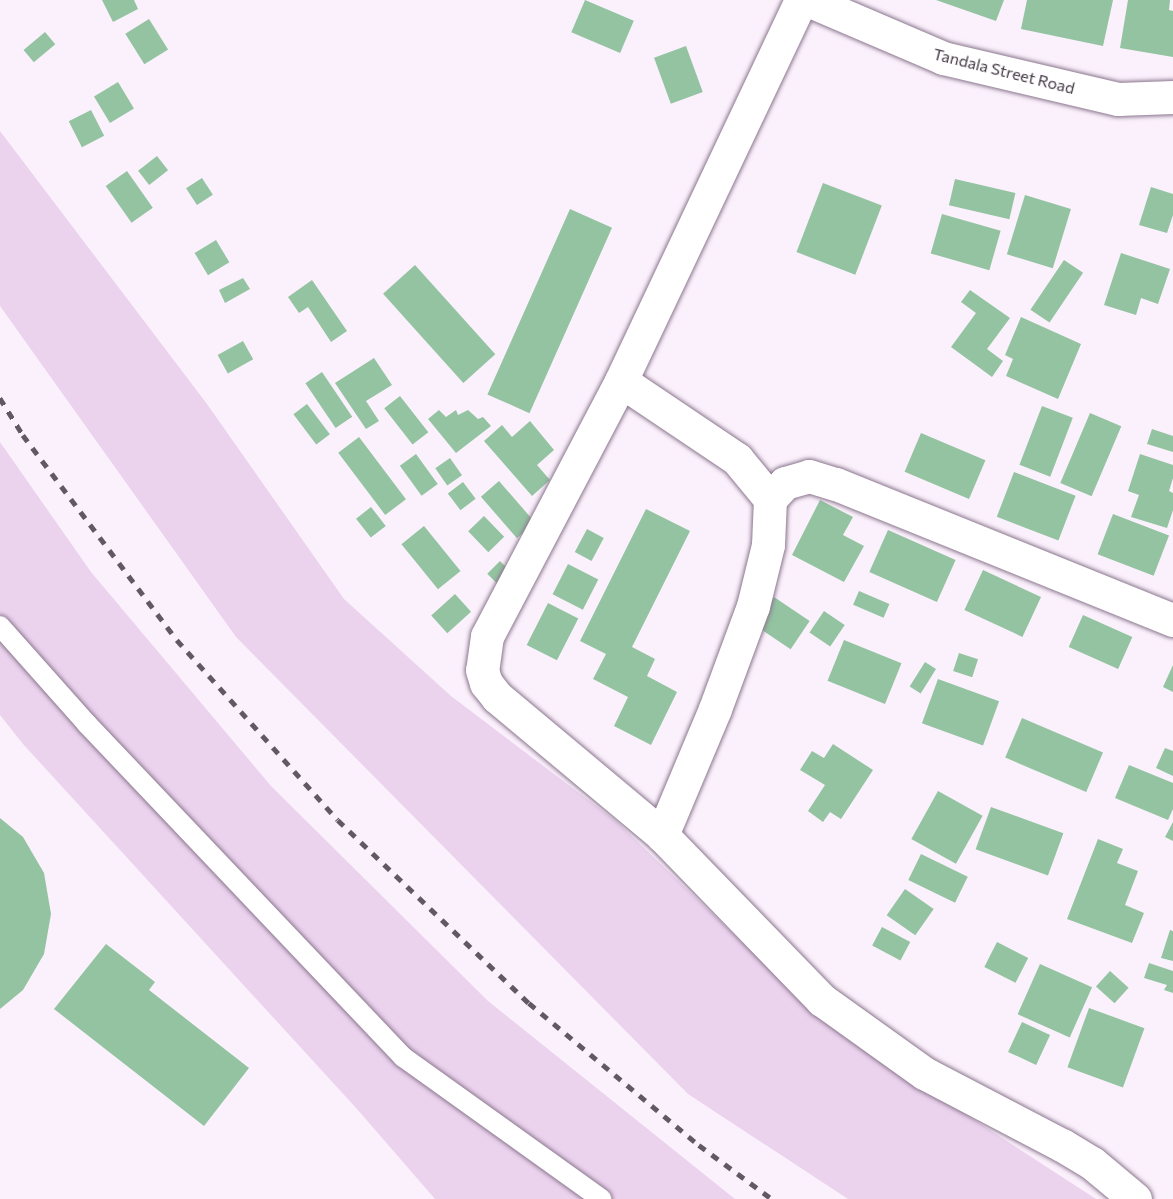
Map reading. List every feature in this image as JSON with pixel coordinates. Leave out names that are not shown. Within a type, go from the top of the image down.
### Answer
[{"type":"street","points":[[801,0],[621,381],[487,636],[482,670],[486,683],[497,696],[662,835],[830,1005],[924,1073],[1092,1163],[1135,1199]]},
{"type":"street","name":"Tandala Street Road","points":[[808,0],[943,58],[1118,99],[1173,98]]},
{"type":"street","points":[[621,381],[737,459],[770,499]]},
{"type":"street","points":[[662,835],[715,709],[753,606],[768,545],[770,499],[785,483],[809,476],[836,484],[1173,620]]},
{"type":"lane","points":[[0,626],[87,724],[403,1057],[601,1199]]},
{"type":"shaded area","points":[[0,131],[207,404],[344,599],[451,696],[616,821],[827,1024],[1096,1199],[848,1199],[688,1094],[236,637],[0,306]]},
{"type":"shaded area","points":[[0,442],[91,572],[271,786],[488,1001],[735,1199],[435,1199],[357,1109],[23,744],[0,715]]},
{"type":"building","points":[[102,0],[134,0],[138,9],[113,22]]},
{"type":"building","points":[[585,0],[634,21],[620,53],[571,32]]},
{"type":"building","points":[[936,0],[1004,0],[996,21]]},
{"type":"building","points":[[1027,0],[1113,0],[1103,46],[1021,29]]},
{"type":"building","points":[[1128,0],[1170,0],[1169,10],[1173,11],[1173,57],[1120,48]]},
{"type":"building","points":[[149,19],[168,50],[144,64],[125,34]]},
{"type":"building","points":[[45,32],[55,44],[34,62],[24,50]]},
{"type":"building","points":[[686,46],[703,92],[671,104],[654,58]]},
{"type":"building","points":[[118,82],[134,109],[110,123],[94,96]]},
{"type":"building","points":[[91,110],[104,136],[82,147],[69,121]]},
{"type":"building","points":[[157,156],[168,170],[149,185],[138,171]]},
{"type":"building","points":[[127,171],[153,208],[132,223],[106,186]]},
{"type":"building","points":[[202,178],[213,195],[197,205],[186,188]]},
{"type":"building","points":[[955,179],[1015,193],[1009,219],[949,205]]},
{"type":"building","points":[[823,183],[882,206],[855,275],[796,252]]},
{"type":"building","points":[[1151,187],[1173,194],[1173,215],[1167,233],[1139,225]]},
{"type":"building","points":[[1025,195],[1071,209],[1053,268],[1007,254]]},
{"type":"building","points":[[570,209],[612,228],[529,413],[487,394]]},
{"type":"building","points":[[942,214],[1001,231],[989,270],[931,253]]},
{"type":"building","points":[[216,240],[229,262],[208,275],[195,253]]},
{"type":"building","points":[[1121,253],[1170,269],[1158,304],[1141,298],[1136,315],[1104,305]]},
{"type":"building","points":[[1064,260],[1083,273],[1050,323],[1030,310]]},
{"type":"building","points":[[415,265],[495,354],[463,383],[383,294]]},
{"type":"building","points":[[243,278],[250,289],[225,303],[219,290]]},
{"type":"building","points":[[312,280],[347,331],[331,342],[308,307],[299,313],[288,297]]},
{"type":"building","points":[[970,290],[1010,318],[987,349],[1003,361],[992,377],[951,347],[976,313],[961,302]]},
{"type":"building","points":[[1021,317],[1081,344],[1058,399],[1006,376],[1013,359],[1005,355]]},
{"type":"building","points":[[243,341],[253,359],[228,373],[218,355]]},
{"type":"building","points":[[374,358],[392,385],[366,401],[379,421],[366,429],[335,383]]},
{"type":"building","points":[[322,372],[352,417],[336,428],[305,383]]},
{"type":"building","points":[[400,396],[428,432],[413,445],[384,408]]},
{"type":"building","points":[[307,404],[330,434],[316,445],[293,414]]},
{"type":"building","points":[[1042,406],[1073,418],[1050,477],[1019,465]]},
{"type":"building","points":[[439,410],[446,417],[456,410],[458,415],[468,410],[478,419],[483,417],[491,426],[456,453],[428,419]]},
{"type":"building","points":[[1090,413],[1121,426],[1092,496],[1060,483]]},
{"type":"building","points":[[530,421],[554,450],[537,465],[550,480],[532,496],[484,441],[502,425],[512,437]]},
{"type":"building","points":[[1152,429],[1173,436],[1173,452],[1147,444]]},
{"type":"building","points":[[921,433],[985,460],[969,499],[905,472]]},
{"type":"building","points":[[359,437],[406,499],[385,515],[338,453]]},
{"type":"building","points":[[416,454],[438,484],[422,496],[400,466]]},
{"type":"building","points":[[1140,454],[1173,465],[1173,478],[1169,491],[1173,493],[1173,510],[1167,528],[1131,517],[1139,495],[1128,491]]},
{"type":"building","points":[[450,458],[462,475],[447,486],[435,468]]},
{"type":"building","points":[[1014,472],[1076,496],[1058,540],[997,517]]},
{"type":"building","points":[[499,481],[535,523],[517,538],[481,497]]},
{"type":"building","points":[[463,482],[476,499],[460,510],[448,493]]},
{"type":"building","points":[[820,500],[853,517],[843,535],[864,546],[844,582],[792,555]]},
{"type":"building","points":[[371,507],[386,526],[371,538],[356,519]]},
{"type":"building","points":[[646,509],[690,531],[632,647],[655,659],[647,676],[677,692],[651,745],[614,726],[628,697],[593,679],[606,654],[580,641]]},
{"type":"building","points":[[1113,514],[1169,536],[1154,576],[1098,554]]},
{"type":"building","points":[[484,516],[504,537],[488,552],[468,531]]},
{"type":"building","points":[[424,526],[461,571],[438,589],[401,544]]},
{"type":"building","points":[[587,529],[604,538],[592,561],[575,552]]},
{"type":"building","points":[[888,530],[956,560],[937,602],[869,572]]},
{"type":"building","points":[[500,561],[512,573],[499,586],[487,574]]},
{"type":"building","points":[[568,564],[598,579],[583,610],[553,594]]},
{"type":"building","points":[[983,570],[1041,597],[1022,637],[964,610]]},
{"type":"building","points":[[859,591],[889,604],[884,618],[853,605]]},
{"type":"building","points":[[455,594],[471,612],[447,633],[431,615]]},
{"type":"building","points":[[774,597],[810,621],[791,649],[755,625]]},
{"type":"building","points":[[548,603],[578,618],[557,660],[527,645]]},
{"type":"building","points":[[824,611],[845,625],[830,647],[809,633]]},
{"type":"building","points":[[1083,615],[1132,637],[1118,669],[1069,647]]},
{"type":"building","points":[[844,640],[901,663],[885,704],[828,681]]},
{"type":"building","points":[[959,653],[978,659],[972,677],[953,671]]},
{"type":"building","points":[[925,662],[936,669],[921,693],[910,687]]},
{"type":"building","points":[[1173,665],[1173,692],[1163,687]]},
{"type":"building","points":[[938,679],[999,701],[983,745],[922,723]]},
{"type":"building","points":[[1022,718],[1103,752],[1086,792],[1005,758]]},
{"type":"building","points":[[833,744],[873,770],[841,819],[830,812],[823,822],[808,811],[825,785],[800,770],[812,751],[824,758]]},
{"type":"building","points":[[1165,748],[1173,751],[1173,776],[1156,768]]},
{"type":"building","points":[[1129,765],[1173,783],[1173,809],[1168,820],[1115,798]]},
{"type":"building","points":[[938,791],[983,816],[956,864],[911,839]]},
{"type":"building","points":[[991,807],[1063,833],[1048,876],[976,849]]},
{"type":"building","points":[[0,818],[23,837],[44,873],[51,914],[44,954],[23,990],[0,1009]]},
{"type":"building","points":[[1173,822],[1173,841],[1165,837]]},
{"type":"building","points":[[1098,839],[1123,849],[1117,863],[1138,871],[1125,905],[1144,913],[1132,943],[1067,919]]},
{"type":"building","points":[[921,854],[968,877],[955,903],[908,880]]},
{"type":"building","points":[[905,889],[934,909],[915,935],[887,915]]},
{"type":"building","points":[[882,927],[910,942],[900,961],[872,946]]},
{"type":"building","points":[[1170,930],[1173,931],[1173,961],[1161,958]]},
{"type":"building","points":[[997,942],[1028,958],[1015,983],[984,967]]},
{"type":"building","points":[[106,944],[155,982],[149,990],[249,1068],[204,1126],[54,1009]]},
{"type":"building","points":[[1149,963],[1173,971],[1173,993],[1164,990],[1167,985],[1144,978]]},
{"type":"building","points":[[1040,964],[1092,987],[1070,1037],[1018,1014]]},
{"type":"building","points":[[1110,971],[1129,988],[1115,1003],[1096,987]]},
{"type":"building","points":[[1089,1008],[1144,1028],[1123,1087],[1067,1067]]},
{"type":"building","points":[[1022,1022],[1050,1035],[1036,1065],[1008,1052]]},
{"type":"railway","points":[[0,398],[23,435],[177,640],[338,820],[529,1003],[699,1145],[772,1199]]}]
